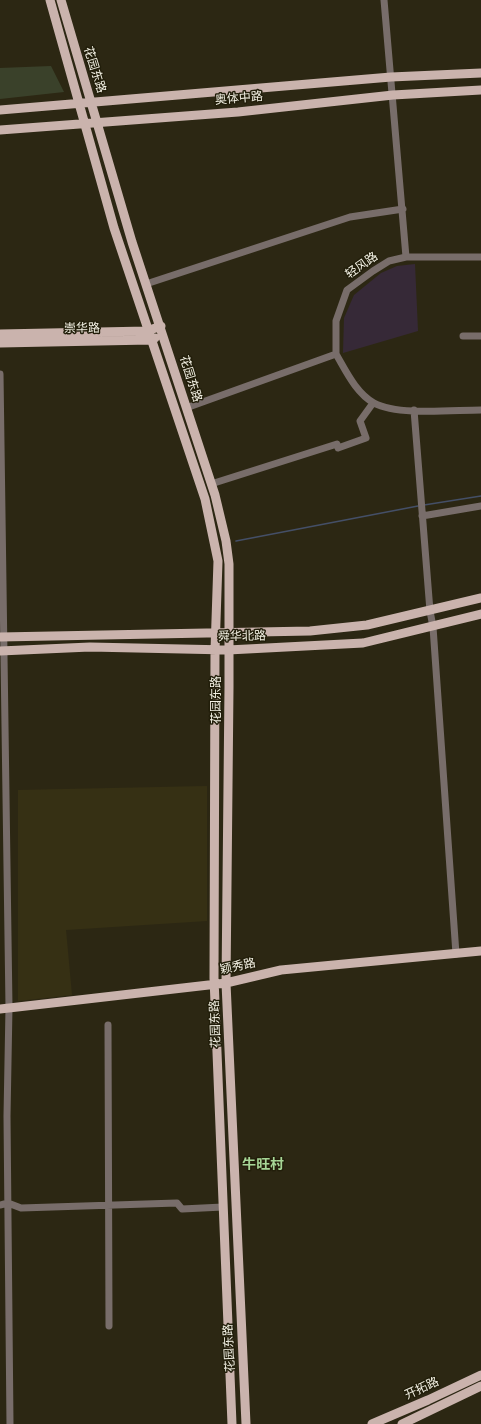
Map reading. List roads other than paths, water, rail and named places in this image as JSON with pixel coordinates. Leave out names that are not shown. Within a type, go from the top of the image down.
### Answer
[{"type":"main road","name":"花园东路","points":[[50,0],[114,228],[150,340],[205,499],[218,561],[215,650],[215,984],[232,1424]]},
{"type":"main road","name":"花园东路","points":[[61,0],[96,123],[146,284],[211,484],[226,541],[229,564],[226,983],[246,1424]]},
{"type":"main road","name":"奥体中路","points":[[0,110],[391,77],[481,73]]},
{"type":"main road","name":"奥体中路","points":[[0,130],[84,125],[238,112],[393,95],[481,90]]},
{"type":"main road","name":"崇华路","points":[[0,334],[162,330]]},
{"type":"main road","name":"崇华路","points":[[0,343],[150,340],[162,330]]},
{"type":"main road","name":"舜华北路","points":[[2,637],[310,631],[367,625],[481,598]]},
{"type":"main road","name":"舜华北路","points":[[2,651],[90,647],[228,650],[363,643],[481,614]]},
{"type":"main road","name":"颖秀路","points":[[4,1009],[226,983],[281,970],[481,951]]},
{"type":"main road","name":"开拓路","points":[[372,1424],[481,1375]]},
{"type":"main road","name":"开拓路","points":[[402,1424],[481,1386]]},
{"type":"street","points":[[384,0],[406,257]]},
{"type":"street","points":[[146,284],[350,217],[403,209]]},
{"type":"street","name":"轻风路","points":[[336,354],[336,321],[347,290],[373,270],[389,261],[406,257],[481,257]]},
{"type":"street","points":[[463,336],[481,336]]},
{"type":"street","points":[[186,408],[336,354],[358,389],[373,403],[390,409],[481,410]]},
{"type":"street","points":[[0,374],[4,1009],[7,1116],[10,1424]]},
{"type":"street","points":[[211,484],[337,444],[338,448],[366,438],[360,421],[373,403]]},
{"type":"street","points":[[414,410],[430,611],[433,627],[456,954]]},
{"type":"street","points":[[422,509],[481,506]]},
{"type":"street","points":[[108,1025],[110,1326]]},
{"type":"street","points":[[0,1206],[8,1203],[21,1208],[177,1204],[182,1209],[223,1206]]},
{"type":"waterway","points":[[424,505],[481,496]]},
{"type":"waterway","points":[[236,541],[418,506]]},
{"type":"district","name":"牛旺村","points":[[263,1165]]}]
